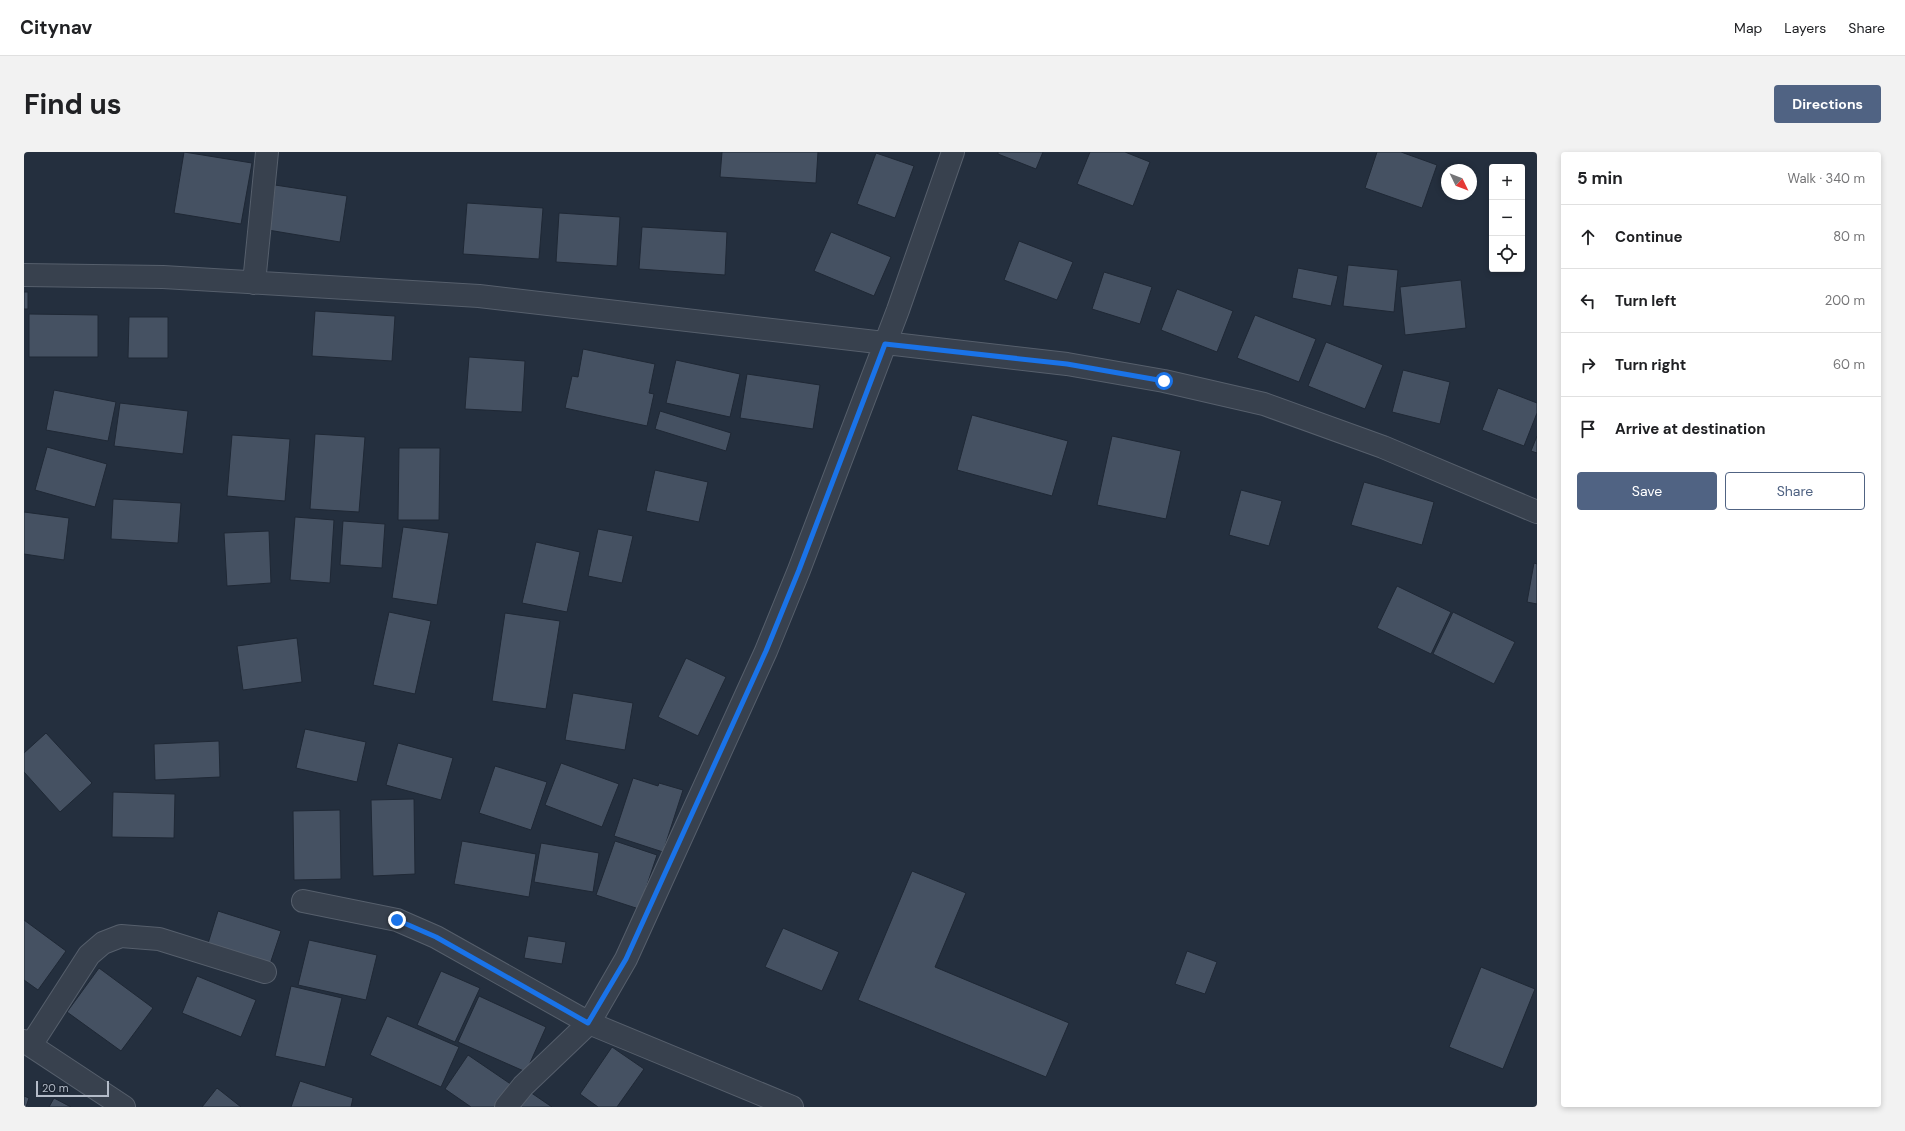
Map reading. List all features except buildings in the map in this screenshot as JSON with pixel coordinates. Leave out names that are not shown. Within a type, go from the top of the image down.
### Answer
[{"type":"street","points":[[254,282],[267,152]]},
{"type":"street","points":[[506,1107],[523,1086],[588,1023],[626,959],[766,651],[799,570],[898,310],[953,152]]},
{"type":"street","points":[[24,275],[163,277],[479,296],[1067,364],[1164,381],[1264,404],[1383,447],[1537,512]]},
{"type":"street","points":[[303,901],[397,920],[436,937],[588,1023],[792,1107]]},
{"type":"street","points":[[124,1107],[27,1043],[89,955],[103,943],[121,936],[159,939],[265,972]]},
{"type":"route","points":[[397,920],[436,937],[588,1023],[626,959],[766,651],[799,570],[885,344],[1067,364],[1164,381]]}]
